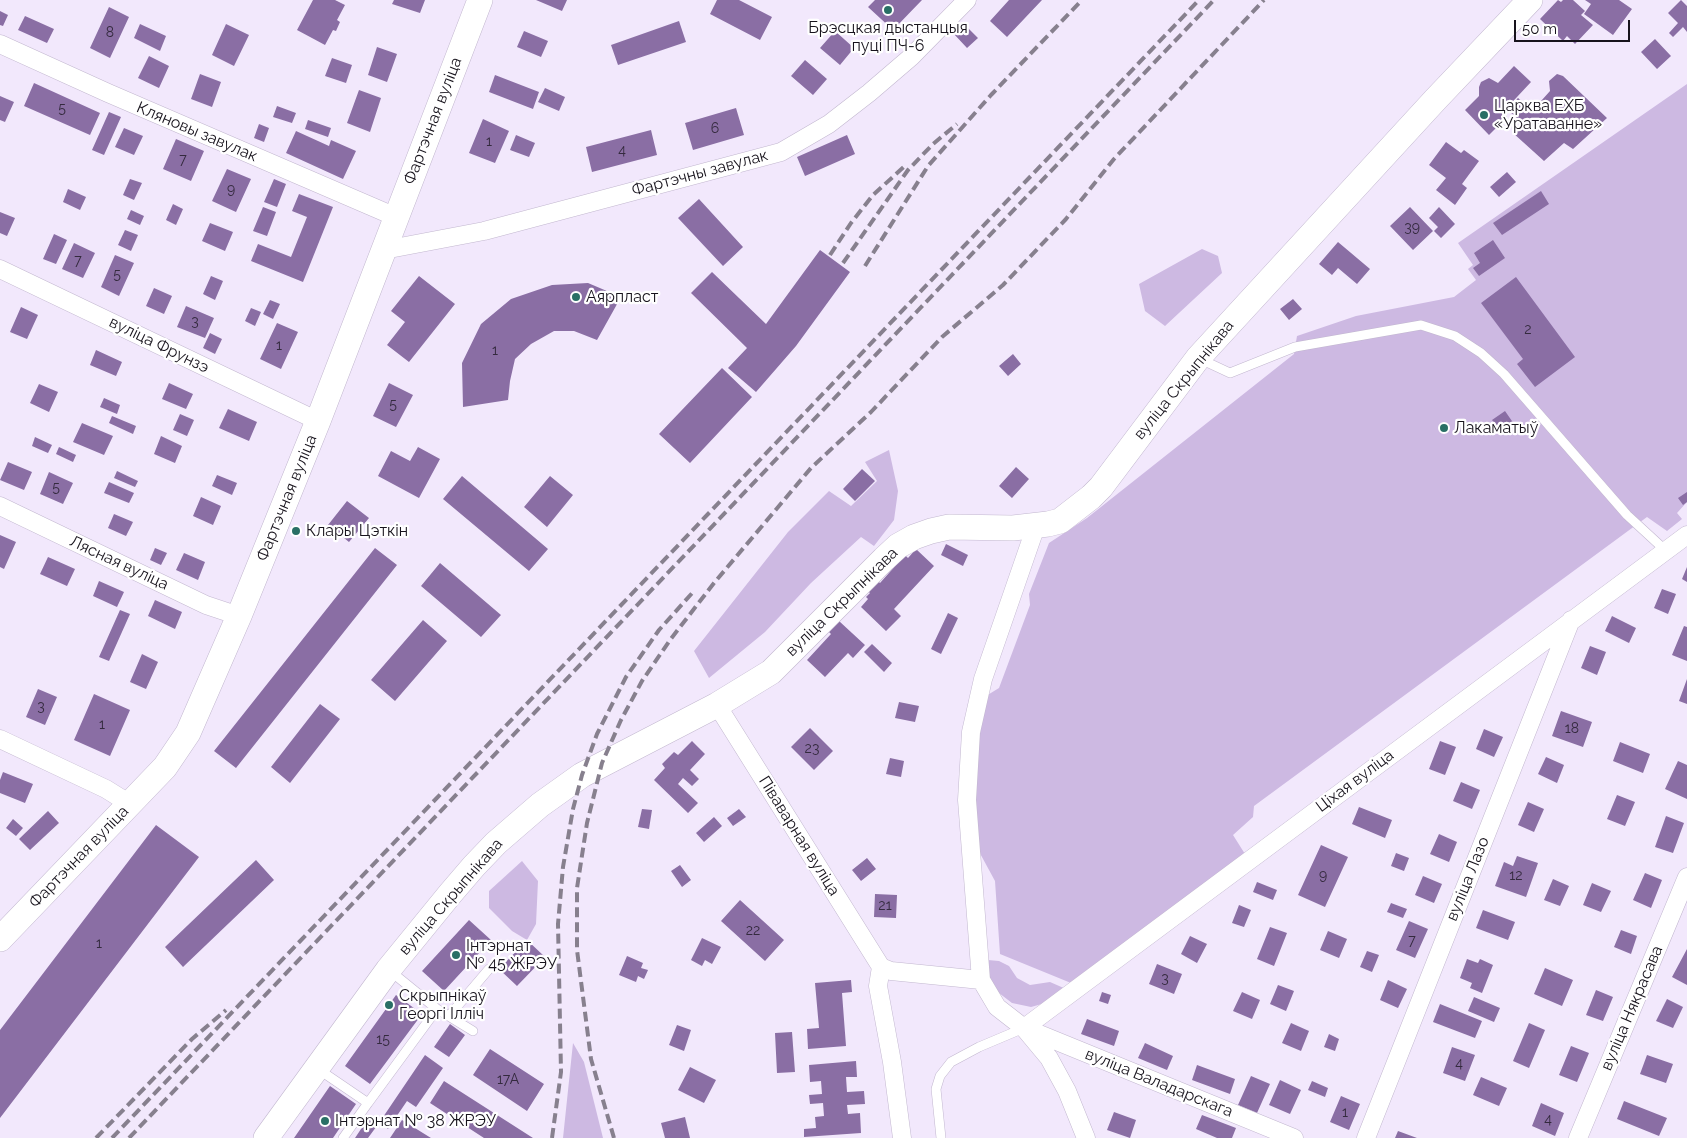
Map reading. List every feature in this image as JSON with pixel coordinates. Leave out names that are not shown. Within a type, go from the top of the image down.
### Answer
[{"type":"street","name":"Фартэчная вуліца","points":[[0,939],[165,767],[188,733],[318,421],[480,0]]},
{"type":"street","name":"Фартэчны завулак","points":[[384,250],[484,231],[781,152],[829,124],[869,93],[911,57],[967,0]]},
{"type":"street","name":"вуліца Скрыпнікава","points":[[266,1138],[388,970],[474,866],[518,823],[540,805],[575,779],[717,705],[771,672],[898,546],[914,537],[931,531],[949,528],[1014,528],[1060,521],[1101,487],[1198,358],[1428,107],[1530,0]]},
{"type":"street","name":"Кляновы завулак","points":[[0,44],[108,93],[396,217]]},
{"type":"street","name":"вуліца Фрунзэ","points":[[0,269],[318,421]]},
{"type":"street","name":"Лясная вуліца","points":[[0,506],[206,605],[238,616]]},
{"type":"street","points":[[1036,526],[983,679],[970,732],[967,800],[981,980],[997,1007],[1024,1028],[1049,1058],[1059,1075],[1086,1138]]},
{"type":"street","name":"Ціхая вуліца","points":[[1024,1028],[1687,534]]},
{"type":"street","name":"вуліца Лазо","points":[[1366,1138],[1571,620]]},
{"type":"street","name":"Піваварная вуліца","points":[[717,705],[880,967]]},
{"type":"street","points":[[0,739],[106,789],[130,804]]},
{"type":"street","name":"вуліца Някрасава","points":[[1578,1138],[1687,877]]},
{"type":"street","points":[[902,1138],[892,1062],[878,986],[880,967],[891,971],[981,980]]},
{"type":"street","name":"вуліца Валадарскага","points":[[1024,1028],[1294,1138]]},
{"type":"lane","points":[[1198,358],[1230,373],[1295,347],[1421,325],[1455,336],[1481,353],[1504,374],[1627,515],[1665,550]]},
{"type":"lane","points":[[449,1016],[490,969]]},
{"type":"lane","points":[[388,970],[437,1009],[473,1031]]},
{"type":"lane","points":[[343,1138],[437,1009]]},
{"type":"lane","points":[[941,1138],[936,1089],[940,1076],[951,1062],[978,1047],[1024,1028]]},
{"type":"lane","points":[[316,1068],[368,1103]]},
{"type":"shaded area","name":"Лакаматыў","points":[[1687,84],[1687,502],[1677,513],[1682,519],[1667,531],[1647,517],[1254,806],[1253,817],[1233,835],[1245,854],[1071,983],[1000,954],[995,881],[976,846],[973,777],[986,696],[999,688],[1030,605],[1029,594],[1049,543],[1087,518],[1294,354],[1297,336],[1356,316],[1454,297],[1476,280],[1468,269],[1473,265],[1458,243]]},
{"type":"shaded area","points":[[1202,249],[1218,256],[1222,273],[1165,326],[1145,311],[1139,284]]},
{"type":"shaded area","points":[[889,450],[898,491],[894,520],[874,546],[861,537],[811,583],[765,632],[709,678],[694,651],[788,532],[829,491],[851,506],[877,481],[865,462]]},
{"type":"shaded area","points":[[522,861],[538,881],[536,924],[527,940],[512,931],[489,908],[489,891]]},
{"type":"shaded area","points":[[988,960],[999,961],[1009,966],[1017,978],[1030,985],[1050,982],[1066,989],[1049,1002],[1031,1007],[1012,1003],[999,993],[990,982],[987,969]]},
{"type":"shaded area","points":[[573,1043],[584,1062],[603,1138],[563,1138]]},
{"type":"building","points":[[313,0],[335,0],[345,5],[337,20],[340,22],[336,31],[333,30],[325,45],[297,30]]},
{"type":"building","points":[[394,0],[425,0],[420,13],[392,4]]},
{"type":"building","points":[[536,0],[567,0],[562,11]]},
{"type":"building","points":[[717,0],[739,0],[772,17],[760,40],[710,14]]},
{"type":"building","points":[[875,0],[922,0],[893,30],[868,7]]},
{"type":"building","points":[[1009,0],[1042,0],[1007,37],[990,21]]},
{"type":"building","points":[[1558,0],[1561,2],[1563,0],[1573,0],[1585,11],[1581,15],[1593,25],[1575,44],[1567,36],[1563,41],[1540,19]]},
{"type":"building","points":[[1585,0],[1619,0],[1632,9],[1613,35],[1584,14],[1591,4]]},
{"type":"building","points":[[1681,0],[1687,6],[1687,32],[1683,27],[1673,37],[1669,33],[1678,23],[1668,13]]},
{"type":"building","points":[[109,7],[129,17],[110,58],[90,48]]},
{"type":"building","points":[[0,11],[8,15],[3,26],[0,25]]},
{"type":"building","points":[[25,16],[54,29],[47,43],[18,30]]},
{"type":"building","points":[[679,21],[686,42],[618,65],[611,45]]},
{"type":"building","points":[[963,23],[978,38],[967,48],[953,33]]},
{"type":"building","points":[[140,24],[166,36],[160,51],[134,38]]},
{"type":"building","points":[[226,24],[249,35],[234,66],[212,55]]},
{"type":"building","points":[[524,31],[548,41],[541,57],[517,47]]},
{"type":"building","points":[[835,31],[854,48],[840,65],[820,48]]},
{"type":"building","points":[[1655,39],[1671,56],[1657,69],[1641,52]]},
{"type":"building","points":[[377,47],[397,54],[387,82],[368,75]]},
{"type":"building","points":[[149,56],[169,66],[159,88],[138,78]]},
{"type":"building","points":[[332,58],[352,65],[346,83],[325,76]]},
{"type":"building","points":[[805,60],[827,79],[813,95],[791,76]]},
{"type":"building","points":[[1514,66],[1531,82],[1503,112],[1507,117],[1489,135],[1465,110],[1479,96],[1481,82],[1489,78],[1498,83]]},
{"type":"building","points":[[200,74],[221,82],[212,107],[191,99]]},
{"type":"building","points":[[1557,74],[1563,76],[1607,118],[1573,149],[1564,143],[1544,161],[1513,133],[1522,123],[1507,109],[1518,98],[1533,110],[1550,91],[1549,81]]},
{"type":"building","points":[[495,75],[539,92],[533,109],[489,92]]},
{"type":"building","points":[[34,83],[100,113],[90,135],[24,106]]},
{"type":"building","points":[[545,88],[565,97],[559,111],[538,102]]},
{"type":"building","points":[[359,90],[381,98],[370,132],[347,123]]},
{"type":"building","points":[[0,96],[14,102],[5,122],[0,120]]},
{"type":"building","points":[[277,106],[296,113],[292,123],[273,117]]},
{"type":"building","points":[[736,108],[744,135],[693,150],[685,123]]},
{"type":"building","points":[[109,112],[121,117],[104,155],[92,150]]},
{"type":"building","points":[[483,119],[509,131],[495,163],[469,153]]},
{"type":"building","points":[[308,120],[331,128],[328,137],[305,129]]},
{"type":"building","points":[[259,124],[269,128],[264,142],[254,138]]},
{"type":"building","points":[[124,128],[143,136],[134,155],[115,147]]},
{"type":"building","points":[[651,130],[657,155],[592,172],[586,147]]},
{"type":"building","points":[[296,131],[329,146],[331,140],[356,151],[343,179],[286,153]]},
{"type":"building","points":[[516,135],[535,143],[529,157],[510,150]]},
{"type":"building","points":[[847,135],[855,154],[805,176],[797,157]]},
{"type":"building","points":[[176,139],[204,151],[191,181],[163,169]]},
{"type":"building","points":[[1446,142],[1461,153],[1464,150],[1479,161],[1462,184],[1467,188],[1455,205],[1436,190],[1446,178],[1429,165]]},
{"type":"building","points":[[227,169],[251,179],[236,212],[212,201]]},
{"type":"building","points":[[1507,172],[1516,182],[1499,197],[1490,187]]},
{"type":"building","points":[[130,179],[142,183],[134,200],[123,195]]},
{"type":"building","points":[[274,179],[286,184],[277,207],[264,202]]},
{"type":"building","points":[[68,189],[86,197],[80,210],[63,202]]},
{"type":"building","points":[[1541,191],[1549,204],[1502,235],[1493,223]]},
{"type":"building","points":[[299,194],[333,207],[303,282],[251,261],[258,244],[291,257],[307,217],[292,211]]},
{"type":"building","points":[[699,199],[743,247],[723,266],[678,218]]},
{"type":"building","points":[[173,204],[183,209],[176,225],[166,220]]},
{"type":"building","points":[[263,207],[276,212],[267,236],[253,231]]},
{"type":"building","points":[[1410,207],[1433,231],[1413,250],[1390,226]]},
{"type":"building","points":[[1439,207],[1455,224],[1441,238],[1434,231],[1438,227],[1429,218]]},
{"type":"building","points":[[131,210],[144,216],[140,225],[127,219]]},
{"type":"building","points":[[0,212],[15,218],[7,236],[0,233]]},
{"type":"building","points":[[210,223],[233,232],[225,251],[202,241]]},
{"type":"building","points":[[125,230],[138,235],[131,251],[118,245]]},
{"type":"building","points":[[54,234],[67,240],[56,264],[43,259]]},
{"type":"building","points":[[1493,240],[1505,258],[1479,276],[1473,268],[1480,263],[1474,253]]},
{"type":"building","points":[[1338,242],[1370,269],[1357,284],[1338,268],[1332,275],[1319,264]]},
{"type":"building","points":[[74,243],[95,253],[83,278],[62,269]]},
{"type":"building","points":[[820,250],[850,272],[796,346],[756,392],[728,368],[747,348],[691,293],[712,272],[766,324]]},
{"type":"building","points":[[115,255],[134,263],[119,296],[101,287]]},
{"type":"building","points":[[211,276],[223,281],[215,300],[203,294]]},
{"type":"building","points":[[419,276],[455,304],[409,362],[387,345],[405,322],[391,311]]},
{"type":"building","points":[[1516,277],[1575,357],[1535,387],[1517,364],[1523,359],[1481,303]]},
{"type":"building","points":[[588,283],[621,297],[597,340],[574,331],[554,331],[531,344],[515,359],[508,400],[463,407],[462,363],[481,324],[511,299],[552,285]]},
{"type":"building","points":[[154,288],[172,296],[164,314],[146,306]]},
{"type":"building","points":[[1293,299],[1302,309],[1289,320],[1280,309]]},
{"type":"building","points":[[270,300],[280,304],[273,319],[263,314]]},
{"type":"building","points":[[186,306],[214,318],[205,338],[177,327]]},
{"type":"building","points":[[21,307],[38,315],[27,339],[10,332]]},
{"type":"building","points":[[251,308],[261,312],[255,326],[245,321]]},
{"type":"building","points":[[277,323],[298,332],[281,369],[260,359]]},
{"type":"building","points":[[210,333],[222,339],[215,354],[203,348]]},
{"type":"building","points":[[96,350],[122,362],[116,376],[90,365]]},
{"type":"building","points":[[1013,354],[1021,364],[1008,376],[999,366]]},
{"type":"building","points":[[722,368],[752,397],[690,463],[659,434]]},
{"type":"building","points":[[169,383],[193,394],[186,409],[162,399]]},
{"type":"building","points":[[389,383],[413,395],[396,427],[373,416]]},
{"type":"building","points":[[39,384],[58,392],[49,412],[30,403]]},
{"type":"building","points":[[104,398],[120,405],[117,414],[100,407]]},
{"type":"building","points":[[228,409],[257,422],[249,441],[219,428]]},
{"type":"building","points":[[1505,411],[1514,424],[1502,433],[1492,420]]},
{"type":"building","points":[[180,414],[194,420],[187,436],[173,430]]},
{"type":"building","points":[[112,416],[136,426],[133,434],[109,423]]},
{"type":"building","points":[[82,423],[113,436],[104,455],[73,442]]},
{"type":"building","points":[[161,436],[182,446],[175,463],[154,454]]},
{"type":"building","points":[[35,437],[52,445],[48,453],[32,446]]},
{"type":"building","points":[[59,447],[76,455],[73,462],[56,454]]},
{"type":"building","points":[[418,447],[440,459],[419,498],[378,476],[391,451],[410,461]]},
{"type":"building","points":[[8,462],[32,472],[24,490],[0,480]]},
{"type":"building","points":[[1016,467],[1029,479],[1012,498],[999,486]]},
{"type":"building","points":[[862,469],[875,481],[855,501],[843,489]]},
{"type":"building","points":[[117,471],[138,481],[135,487],[114,478]]},
{"type":"building","points":[[49,472],[73,483],[63,504],[40,494]]},
{"type":"building","points":[[217,475],[237,483],[232,495],[212,486]]},
{"type":"building","points":[[462,476],[548,549],[529,571],[443,499]]},
{"type":"building","points":[[550,476],[573,495],[547,527],[524,507]]},
{"type":"building","points":[[109,482],[134,493],[129,503],[104,493]]},
{"type":"building","points":[[1687,492],[1687,502],[1683,505],[1678,498]]},
{"type":"building","points":[[201,497],[221,506],[213,525],[193,516]]},
{"type":"building","points":[[347,501],[369,518],[349,542],[328,525]]},
{"type":"building","points":[[114,514],[133,522],[126,536],[108,528]]},
{"type":"building","points":[[0,535],[16,542],[4,569],[0,567]]},
{"type":"building","points":[[946,544],[968,555],[963,566],[941,555]]},
{"type":"building","points":[[155,548],[167,553],[161,565],[150,560]]},
{"type":"building","points":[[375,548],[397,565],[236,768],[214,751]]},
{"type":"building","points":[[916,549],[934,566],[894,609],[901,616],[886,631],[861,607],[868,599],[866,597],[870,593],[865,589],[875,578],[880,583],[905,555],[908,558]]},
{"type":"building","points":[[184,553],[205,562],[198,580],[176,570]]},
{"type":"building","points":[[48,557],[75,569],[67,586],[40,574]]},
{"type":"building","points":[[440,563],[501,615],[481,637],[421,586]]},
{"type":"building","points":[[1687,567],[1687,582],[1682,579]]},
{"type":"building","points":[[99,581],[124,592],[117,607],[93,596]]},
{"type":"building","points":[[1662,589],[1676,594],[1668,614],[1654,608]]},
{"type":"building","points":[[155,600],[182,612],[175,629],[148,616]]},
{"type":"building","points":[[120,610],[130,614],[109,661],[99,657]]},
{"type":"building","points":[[948,613],[958,618],[941,654],[931,649]]},
{"type":"building","points":[[1612,616],[1636,628],[1629,643],[1605,631]]},
{"type":"building","points":[[423,620],[447,641],[395,701],[371,680]]},
{"type":"building","points":[[839,621],[865,645],[853,658],[848,653],[825,677],[807,660],[831,634],[829,632]]},
{"type":"building","points":[[1684,626],[1687,627],[1687,661],[1672,655]]},
{"type":"building","points":[[872,644],[892,663],[884,672],[864,652]]},
{"type":"building","points":[[1590,646],[1606,652],[1597,675],[1581,668]]},
{"type":"building","points":[[142,654],[158,662],[146,689],[130,682]]},
{"type":"building","points":[[1687,679],[1687,704],[1679,701]]},
{"type":"building","points":[[38,689],[57,697],[45,725],[26,717]]},
{"type":"building","points":[[94,694],[130,710],[110,756],[74,740]]},
{"type":"building","points":[[899,702],[919,706],[915,722],[895,718]]},
{"type":"building","points":[[320,704],[340,719],[290,783],[271,767]]},
{"type":"building","points":[[1561,711],[1592,722],[1583,747],[1552,736]]},
{"type":"building","points":[[810,728],[833,751],[814,770],[791,747]]},
{"type":"building","points":[[1484,729],[1503,737],[1494,757],[1476,749]]},
{"type":"building","points":[[692,741],[705,754],[690,770],[699,779],[692,786],[683,778],[678,784],[698,803],[688,813],[654,780],[665,768],[662,764],[674,752],[678,755]]},
{"type":"building","points":[[1440,741],[1456,747],[1445,775],[1429,769]]},
{"type":"building","points":[[1620,742],[1650,754],[1643,773],[1613,761]]},
{"type":"building","points":[[1546,757],[1564,765],[1557,783],[1538,774]]},
{"type":"building","points":[[890,758],[904,761],[901,777],[886,774]]},
{"type":"building","points":[[1678,761],[1687,765],[1687,799],[1665,789]]},
{"type":"building","points":[[3,772],[33,784],[25,803],[0,793],[0,780]]},
{"type":"building","points":[[1461,782],[1480,790],[1472,809],[1453,801]]},
{"type":"building","points":[[1617,795],[1635,802],[1625,826],[1607,819]]},
{"type":"building","points":[[1528,802],[1544,809],[1534,832],[1518,825]]},
{"type":"building","points":[[1359,807],[1392,820],[1385,838],[1352,824]]},
{"type":"building","points":[[642,809],[652,810],[649,829],[638,827]]},
{"type":"building","points":[[739,809],[746,817],[733,826],[727,818]]},
{"type":"building","points":[[48,811],[59,823],[30,850],[19,839]]},
{"type":"building","points":[[1666,816],[1684,823],[1673,853],[1655,847]]},
{"type":"building","points":[[714,817],[722,826],[704,842],[696,833]]},
{"type":"building","points":[[13,819],[23,828],[16,836],[6,828]]},
{"type":"building","points":[[156,825],[199,857],[0,1118],[0,1030]]},
{"type":"building","points":[[1439,834],[1457,842],[1449,862],[1430,854]]},
{"type":"building","points":[[1321,845],[1348,857],[1325,907],[1298,895]]},
{"type":"building","points":[[1396,853],[1409,858],[1404,871],[1391,866]]},
{"type":"building","points":[[1517,856],[1538,863],[1526,897],[1495,886],[1504,862],[1513,866]]},
{"type":"building","points":[[867,858],[876,869],[861,881],[852,870]]},
{"type":"building","points":[[256,860],[274,880],[183,967],[165,947]]},
{"type":"building","points":[[680,865],[691,880],[682,887],[671,871]]},
{"type":"building","points":[[1645,873],[1662,880],[1651,908],[1633,900]]},
{"type":"building","points":[[1423,876],[1442,884],[1434,903],[1415,895]]},
{"type":"building","points":[[1553,879],[1569,886],[1560,906],[1544,900]]},
{"type":"building","points":[[1257,882],[1277,890],[1273,900],[1253,892]]},
{"type":"building","points":[[1592,883],[1611,891],[1601,912],[1583,905]]},
{"type":"building","points":[[875,894],[897,895],[896,918],[874,917]]},
{"type":"building","points":[[740,900],[784,940],[765,961],[721,921]]},
{"type":"building","points":[[1391,903],[1407,909],[1403,918],[1387,912]]},
{"type":"building","points":[[1239,905],[1251,910],[1244,927],[1232,923]]},
{"type":"building","points":[[1483,910],[1515,922],[1508,940],[1476,928]]},
{"type":"building","name":"Інтэрнат № 45 ЖРЭУ","points":[[469,920],[491,940],[444,991],[422,971]]},
{"type":"building","points":[[1409,921],[1428,929],[1415,958],[1396,950]]},
{"type":"building","points":[[1270,927],[1287,933],[1274,966],[1257,959]]},
{"type":"building","points":[[1621,930],[1637,936],[1631,954],[1614,947]]},
{"type":"building","points":[[1328,931],[1347,939],[1339,958],[1320,950]]},
{"type":"building","points":[[1190,936],[1207,944],[1197,963],[1181,954]]},
{"type":"building","points":[[702,938],[721,947],[712,964],[705,960],[702,966],[691,960]]},
{"type":"building","points":[[527,940],[545,957],[517,986],[499,969]]},
{"type":"building","points":[[1687,949],[1687,985],[1672,977]]},
{"type":"building","points":[[1367,951],[1379,955],[1372,972],[1360,967]]},
{"type":"building","points":[[627,956],[643,963],[641,968],[648,970],[644,979],[638,976],[636,982],[619,975]]},
{"type":"building","points":[[1467,959],[1478,963],[1480,959],[1493,965],[1482,993],[1470,988],[1472,983],[1460,978]]},
{"type":"building","points":[[1157,964],[1182,974],[1174,994],[1149,984]]},
{"type":"building","points":[[1545,968],[1573,980],[1562,1006],[1534,994]]},
{"type":"building","points":[[851,980],[852,992],[842,993],[846,1046],[808,1049],[807,1029],[819,1028],[815,983]]},
{"type":"building","points":[[1388,980],[1407,989],[1398,1008],[1380,1000]]},
{"type":"building","points":[[1278,985],[1294,991],[1286,1011],[1270,1004]]},
{"type":"building","points":[[1596,990],[1613,997],[1603,1021],[1586,1015]]},
{"type":"building","points":[[1102,992],[1111,995],[1108,1004],[1099,1001]]},
{"type":"building","points":[[1242,992],[1260,1000],[1252,1019],[1233,1011]]},
{"type":"building","points":[[396,995],[422,1014],[370,1084],[345,1066]]},
{"type":"building","points":[[1474,997],[1500,1008],[1494,1022],[1468,1011]]},
{"type":"building","points":[[1667,999],[1683,1007],[1673,1028],[1656,1021]]},
{"type":"building","points":[[1440,1004],[1482,1021],[1475,1038],[1433,1022]]},
{"type":"building","points":[[1087,1019],[1119,1031],[1114,1046],[1081,1034]]},
{"type":"building","points":[[1291,1023],[1309,1031],[1301,1051],[1282,1043]]},
{"type":"building","points":[[1529,1023],[1545,1030],[1529,1068],[1513,1061]]},
{"type":"building","points":[[450,1024],[465,1035],[449,1057],[434,1047]]},
{"type":"building","points":[[677,1025],[691,1030],[684,1051],[669,1045]]},
{"type":"building","points":[[792,1032],[795,1072],[777,1073],[775,1033]]},
{"type":"building","points":[[1329,1034],[1339,1039],[1335,1051],[1324,1047]]},
{"type":"building","points":[[1145,1043],[1173,1056],[1167,1070],[1138,1058]]},
{"type":"building","points":[[1571,1046],[1589,1053],[1577,1082],[1559,1075]]},
{"type":"building","points":[[1452,1047],[1475,1055],[1465,1081],[1443,1073]]},
{"type":"building","points":[[490,1049],[544,1084],[527,1111],[473,1075]]},
{"type":"building","points":[[425,1055],[443,1068],[416,1107],[407,1101],[388,1129],[379,1123]]},
{"type":"building","points":[[1647,1055],[1673,1064],[1666,1083],[1640,1074]]},
{"type":"building","points":[[856,1061],[857,1077],[846,1077],[847,1092],[864,1091],[865,1104],[847,1105],[848,1114],[860,1113],[861,1133],[804,1137],[804,1129],[816,1128],[815,1117],[824,1116],[823,1103],[810,1104],[809,1095],[822,1094],[821,1081],[810,1082],[809,1065]]},
{"type":"building","points":[[1197,1065],[1235,1079],[1230,1094],[1192,1080]]},
{"type":"building","points":[[690,1067],[716,1080],[704,1103],[678,1090]]},
{"type":"building","points":[[1251,1076],[1270,1084],[1257,1113],[1238,1105]]},
{"type":"building","points":[[1481,1077],[1507,1088],[1499,1106],[1473,1095]]},
{"type":"building","points":[[1280,1080],[1301,1090],[1290,1114],[1269,1105]]},
{"type":"building","points":[[444,1081],[533,1138],[484,1138],[430,1103]]},
{"type":"building","points":[[1312,1081],[1328,1088],[1325,1097],[1308,1090]]},
{"type":"building","name":"Інтэрнат № 38 ЖРЭУ","points":[[330,1086],[356,1104],[333,1138],[294,1138]]},
{"type":"building","points":[[1341,1096],[1360,1104],[1349,1130],[1330,1122]]},
{"type":"building","points":[[1624,1101],[1667,1118],[1659,1136],[1617,1119]]},
{"type":"building","points":[[1541,1103],[1564,1113],[1555,1136],[1532,1126]]},
{"type":"building","points":[[1114,1112],[1136,1120],[1130,1138],[1107,1130]]},
{"type":"building","points":[[1202,1115],[1236,1128],[1232,1138],[1217,1138],[1196,1129]]},
{"type":"building","points":[[369,1117],[379,1123],[368,1138],[355,1138]]},
{"type":"building","points":[[685,1117],[690,1138],[665,1138],[661,1123]]},
{"type":"building","points":[[402,1120],[431,1138],[390,1138]]},
{"type":"building","points":[[1398,1131],[1417,1138],[1395,1138]]},
{"type":"railway","points":[[865,266],[928,166],[991,95],[1082,0]]},
{"type":"railway","points":[[112,1138],[1199,0]]},
{"type":"railway","points":[[129,1138],[1214,0]]},
{"type":"railway","points":[[614,1138],[591,1059],[577,950],[577,888],[587,823],[602,763],[621,720],[642,681],[670,640],[714,583],[811,468],[871,412],[942,337],[1003,285],[1066,219],[1114,159],[1264,0]]},
{"type":"railway","points":[[843,263],[908,170],[933,144],[957,124]]},
{"type":"railway","points":[[830,255],[851,223],[873,195],[907,164]]},
{"type":"railway","points":[[552,1138],[561,1072],[558,924],[563,867],[573,809],[582,775],[597,734],[626,677],[659,630],[694,591]]},
{"type":"railway","points":[[96,1138],[192,1039],[226,1010]]},
{"type":"place","name":"Брэсцкая дыстанцыя пуці ПЧ-6","points":[[888,10]]},
{"type":"place","name":"Царква ЕХБ «Уратаванне»","points":[[1484,115]]},
{"type":"place","name":"Аярпласт","points":[[576,297]]},
{"type":"place","name":"Лакаматыў","points":[[1444,428]]},
{"type":"place","name":"Клары Цэткін","points":[[296,531]]},
{"type":"place","name":"Інтэрнат № 45 ЖРЭУ","points":[[456,955]]},
{"type":"place","name":"Скрыпнікаў Георгі Ілліч","points":[[389,1005]]},
{"type":"place","name":"Інтэрнат № 38 ЖРЭУ","points":[[325,1121]]}]
